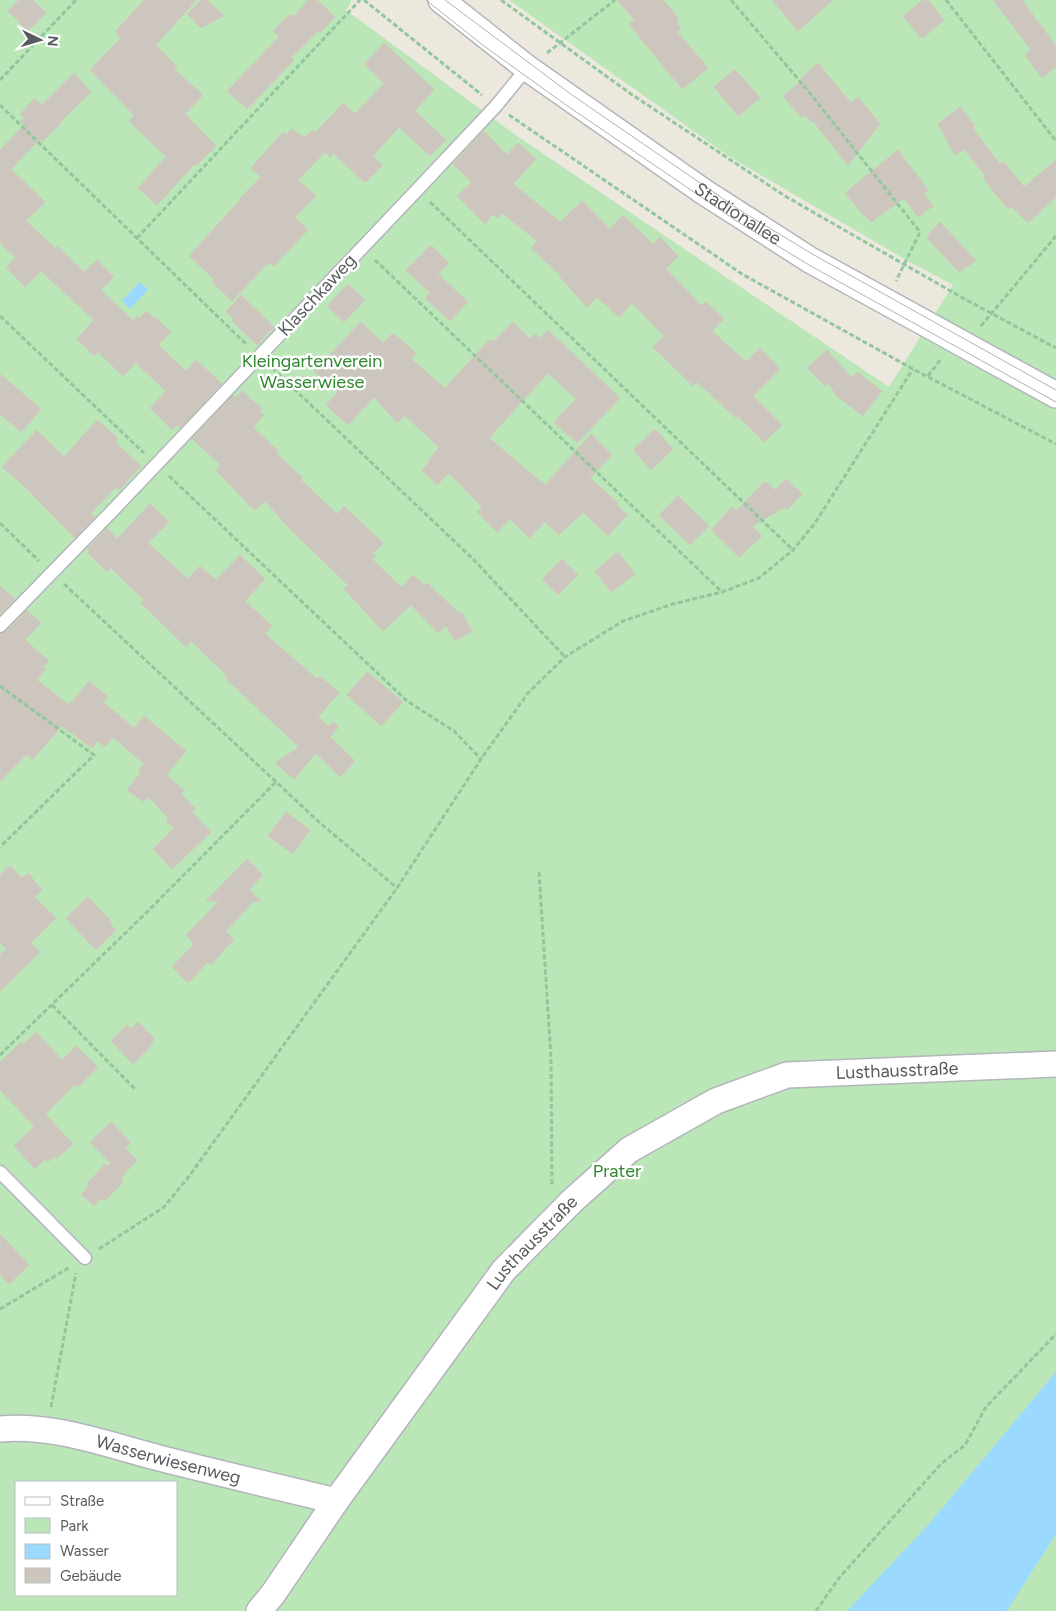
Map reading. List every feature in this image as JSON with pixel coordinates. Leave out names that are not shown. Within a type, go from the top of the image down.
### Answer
[{"type":"street","name":"Stadionallee","points":[[441,0],[527,68],[712,197],[810,260],[1056,395]]},
{"type":"street","name":"Lusthausstraße","points":[[259,1611],[273,1594],[336,1501],[504,1270],[572,1201],[628,1150],[716,1100],[787,1075],[1056,1064]]},
{"type":"street","name":"Wasserwiesenweg","points":[[0,1429],[43,1429],[336,1501]]},
{"type":"lane","name":"Klaschkaweg","points":[[0,626],[417,190],[496,106],[527,68]]},
{"type":"lane","points":[[0,1172],[80,1261]]},
{"type":"path","points":[[0,80],[76,0]]},
{"type":"path","points":[[137,238],[360,0]]},
{"type":"path","points":[[364,0],[496,106],[742,274],[1056,444]]},
{"type":"path","points":[[501,0],[632,94],[785,196],[961,297],[1056,348]]},
{"type":"path","points":[[527,68],[614,0]]},
{"type":"path","points":[[731,0],[804,86],[920,232],[886,301]]},
{"type":"path","points":[[946,0],[1056,141]]},
{"type":"path","points":[[0,105],[259,356],[474,560],[565,657]]},
{"type":"path","points":[[417,190],[793,550]]},
{"type":"path","points":[[965,346],[1056,236]]},
{"type":"path","points":[[362,248],[722,592]]},
{"type":"path","points":[[0,316],[407,701],[454,731],[481,759]]},
{"type":"path","points":[[0,1309],[164,1207],[188,1180],[397,888],[481,759],[528,693],[565,657],[623,621],[673,604],[722,592],[759,578],[793,550],[815,523],[913,368]]},
{"type":"path","points":[[0,523],[319,822],[397,888]]},
{"type":"path","points":[[0,686],[94,755],[0,847]]},
{"type":"path","points":[[0,1055],[276,782]]},
{"type":"path","points":[[539,872],[551,1058],[552,1221]]},
{"type":"path","points":[[52,1005],[135,1089]]},
{"type":"path","points":[[43,1429],[50,1410],[80,1261]]},
{"type":"path","points":[[816,1611],[839,1578],[941,1464],[965,1445],[986,1407],[1056,1334]]},
{"type":"green space","points":[[0,0],[351,0],[346,10],[517,136],[889,387],[953,285],[906,260],[730,157],[509,0],[1056,0],[1056,1611],[0,1611]]},
{"type":"water","points":[[140,282],[148,290],[130,309],[122,301]]},
{"type":"water","points":[[1056,1372],[1056,1534],[1007,1611],[847,1611],[929,1524]]},
{"type":"building","points":[[19,0],[33,0],[46,13],[28,31],[8,11]]},
{"type":"building","points":[[144,0],[196,0],[156,45],[177,67],[174,69],[203,95],[185,114],[216,146],[196,166],[195,164],[157,205],[138,188],[166,157],[129,121],[134,115],[90,70],[121,38],[115,32]]},
{"type":"building","points":[[201,0],[207,0],[224,16],[201,28],[187,14]]},
{"type":"building","points":[[308,0],[317,0],[335,17],[291,58],[294,60],[247,109],[227,91],[279,37],[273,31],[290,14],[293,17]]},
{"type":"building","points":[[617,0],[663,0],[679,19],[676,22],[681,28],[677,32],[708,68],[682,89],[629,24],[635,20]]},
{"type":"building","points":[[772,0],[833,0],[798,31]]},
{"type":"building","points":[[923,0],[928,0],[944,20],[922,39],[903,16]]},
{"type":"building","points":[[993,0],[1022,0],[1056,46],[1056,67],[1042,78],[1025,55],[1031,50]]},
{"type":"building","points":[[384,43],[434,89],[415,111],[446,140],[430,156],[399,127],[373,156],[383,165],[365,183],[333,153],[330,157],[325,152],[298,180],[316,196],[295,217],[308,230],[274,266],[270,262],[267,264],[232,301],[212,282],[214,279],[189,256],[261,177],[251,168],[283,132],[286,135],[292,129],[304,138],[312,130],[315,133],[343,103],[355,114],[384,83],[364,64]]},
{"type":"building","points":[[818,63],[851,103],[858,97],[880,124],[848,165],[813,121],[811,122],[805,115],[801,117],[783,96],[803,80],[801,78]]},
{"type":"building","points":[[735,69],[760,98],[738,116],[714,87]]},
{"type":"building","points":[[74,73],[91,92],[42,142],[39,140],[11,169],[45,202],[26,221],[55,248],[57,246],[84,272],[97,260],[114,277],[101,290],[133,321],[137,316],[140,318],[146,311],[171,332],[158,345],[186,371],[196,360],[222,384],[180,428],[177,425],[172,430],[150,408],[166,391],[136,363],[123,376],[98,352],[94,356],[77,339],[94,320],[41,271],[25,287],[6,267],[16,258],[0,243],[0,150],[24,125],[20,121],[24,118],[20,114],[34,99],[42,105]]},
{"type":"building","points":[[960,107],[975,126],[972,128],[1000,164],[1003,161],[1024,187],[1056,160],[1056,197],[1028,223],[1011,206],[1008,209],[983,178],[985,176],[964,149],[955,155],[938,124]]},
{"type":"building","points":[[484,131],[507,155],[518,143],[536,159],[513,184],[560,222],[582,201],[610,229],[623,215],[653,244],[660,237],[678,256],[666,269],[702,306],[706,302],[724,319],[712,331],[746,362],[760,348],[780,369],[753,396],[782,425],[764,442],[738,416],[736,418],[697,382],[693,386],[653,347],[664,336],[632,303],[619,317],[597,297],[587,307],[560,275],[531,248],[537,241],[502,213],[498,218],[493,214],[485,224],[457,196],[472,182],[453,164]]},
{"type":"building","points":[[898,150],[928,190],[924,194],[933,206],[918,217],[904,198],[871,222],[845,193]]},
{"type":"building","points":[[940,222],[976,261],[959,272],[927,238]]},
{"type":"building","points":[[431,245],[449,263],[438,274],[468,302],[450,321],[425,298],[430,293],[406,270]]},
{"type":"building","points":[[348,284],[365,300],[344,322],[327,306]]},
{"type":"building","points":[[241,295],[274,327],[257,345],[232,321],[234,319],[226,312]]},
{"type":"building","points":[[361,322],[383,343],[393,333],[416,353],[411,359],[445,388],[490,339],[493,342],[513,322],[530,339],[535,334],[540,338],[548,330],[620,398],[577,443],[554,422],[576,399],[548,373],[489,438],[545,485],[591,434],[612,455],[590,478],[618,503],[617,505],[627,515],[608,536],[583,512],[559,535],[545,522],[529,538],[510,519],[497,532],[477,512],[482,507],[449,473],[437,485],[422,470],[439,447],[405,416],[397,423],[374,397],[348,425],[326,405],[338,392],[314,371]]},
{"type":"building","points":[[827,350],[852,378],[857,372],[882,391],[863,416],[837,396],[828,383],[825,386],[807,368]]},
{"type":"building","points":[[0,374],[41,409],[21,432],[0,414]]},
{"type":"building","points":[[242,391],[262,409],[260,411],[264,415],[253,427],[279,452],[277,454],[303,478],[301,480],[337,514],[344,506],[383,543],[373,554],[376,556],[372,559],[401,587],[413,575],[424,585],[427,583],[460,614],[462,613],[472,631],[455,641],[446,626],[438,633],[411,605],[383,631],[344,589],[348,585],[291,530],[265,501],[255,510],[251,507],[216,470],[221,465],[192,439],[233,395],[236,397]]},
{"type":"building","points":[[97,420],[118,438],[115,442],[141,466],[119,490],[116,487],[91,513],[95,517],[75,538],[22,484],[2,467],[37,430],[64,457]]},
{"type":"building","points":[[655,429],[673,449],[651,470],[633,450]]},
{"type":"building","points":[[786,479],[802,494],[787,510],[785,507],[752,526],[762,536],[739,557],[711,530],[732,507],[736,511],[765,481],[775,490]]},
{"type":"building","points":[[678,496],[709,526],[690,545],[659,515]]},
{"type":"building","points":[[150,504],[169,522],[148,543],[188,579],[200,566],[216,580],[240,555],[265,579],[245,601],[272,626],[265,634],[317,679],[320,676],[339,693],[318,717],[328,726],[334,722],[339,727],[330,737],[355,761],[340,777],[316,753],[294,779],[275,763],[299,747],[225,678],[227,676],[191,641],[186,647],[141,603],[144,600],[111,568],[107,572],[88,553],[87,549],[107,528],[117,539]]},
{"type":"building","points":[[618,552],[635,574],[611,592],[595,571]]},
{"type":"building","points":[[562,559],[578,575],[558,595],[542,579]]},
{"type":"building","points":[[0,586],[15,599],[0,614]]},
{"type":"building","points":[[27,610],[41,623],[25,640],[49,661],[43,667],[46,669],[37,680],[69,705],[89,681],[108,697],[103,702],[134,728],[144,716],[186,751],[166,775],[184,790],[181,794],[196,809],[192,812],[211,832],[172,869],[153,849],[174,828],[166,821],[168,818],[149,797],[144,802],[127,790],[141,772],[139,770],[144,764],[113,737],[105,747],[98,741],[92,748],[62,726],[32,760],[27,754],[0,781],[0,634],[6,632]]},
{"type":"building","points":[[367,672],[403,702],[381,726],[347,695]]},
{"type":"building","points":[[286,812],[310,830],[293,854],[268,836]]},
{"type":"building","points":[[247,859],[263,875],[249,890],[261,901],[254,901],[226,931],[234,939],[211,965],[208,962],[188,983],[172,967],[194,944],[186,935],[219,901],[206,901]]},
{"type":"building","points":[[10,866],[22,878],[28,873],[42,890],[34,897],[56,918],[31,943],[40,952],[0,991],[0,955],[6,949],[0,943],[0,875]]},
{"type":"building","points":[[88,897],[111,921],[109,923],[116,930],[96,950],[66,918]]},
{"type":"building","points":[[138,1022],[155,1039],[151,1043],[153,1044],[133,1064],[111,1041],[127,1025],[131,1029]]},
{"type":"building","points":[[36,1032],[62,1060],[76,1046],[98,1067],[78,1087],[75,1084],[34,1126],[0,1090],[0,1062],[21,1042],[24,1044]]},
{"type":"building","points":[[46,1115],[73,1144],[56,1159],[54,1156],[48,1162],[45,1159],[35,1169],[14,1146]]},
{"type":"building","points":[[111,1122],[131,1143],[125,1149],[137,1160],[120,1179],[123,1182],[105,1201],[102,1198],[94,1206],[81,1194],[89,1186],[87,1184],[105,1164],[107,1166],[110,1163],[90,1142]]},
{"type":"building","points":[[0,1234],[29,1265],[9,1284],[0,1275]]},
{"type":"tram line","points":[[426,0],[484,46],[566,105],[735,220],[809,265],[1056,402]]},
{"type":"tram line","points":[[445,0],[572,95],[741,211],[814,255],[1056,390]]},
{"type":"park label","name":"Kleingartenverein Wasserwiese","points":[[312,371]]},
{"type":"park label","name":"Prater","points":[[617,1171]]}]
